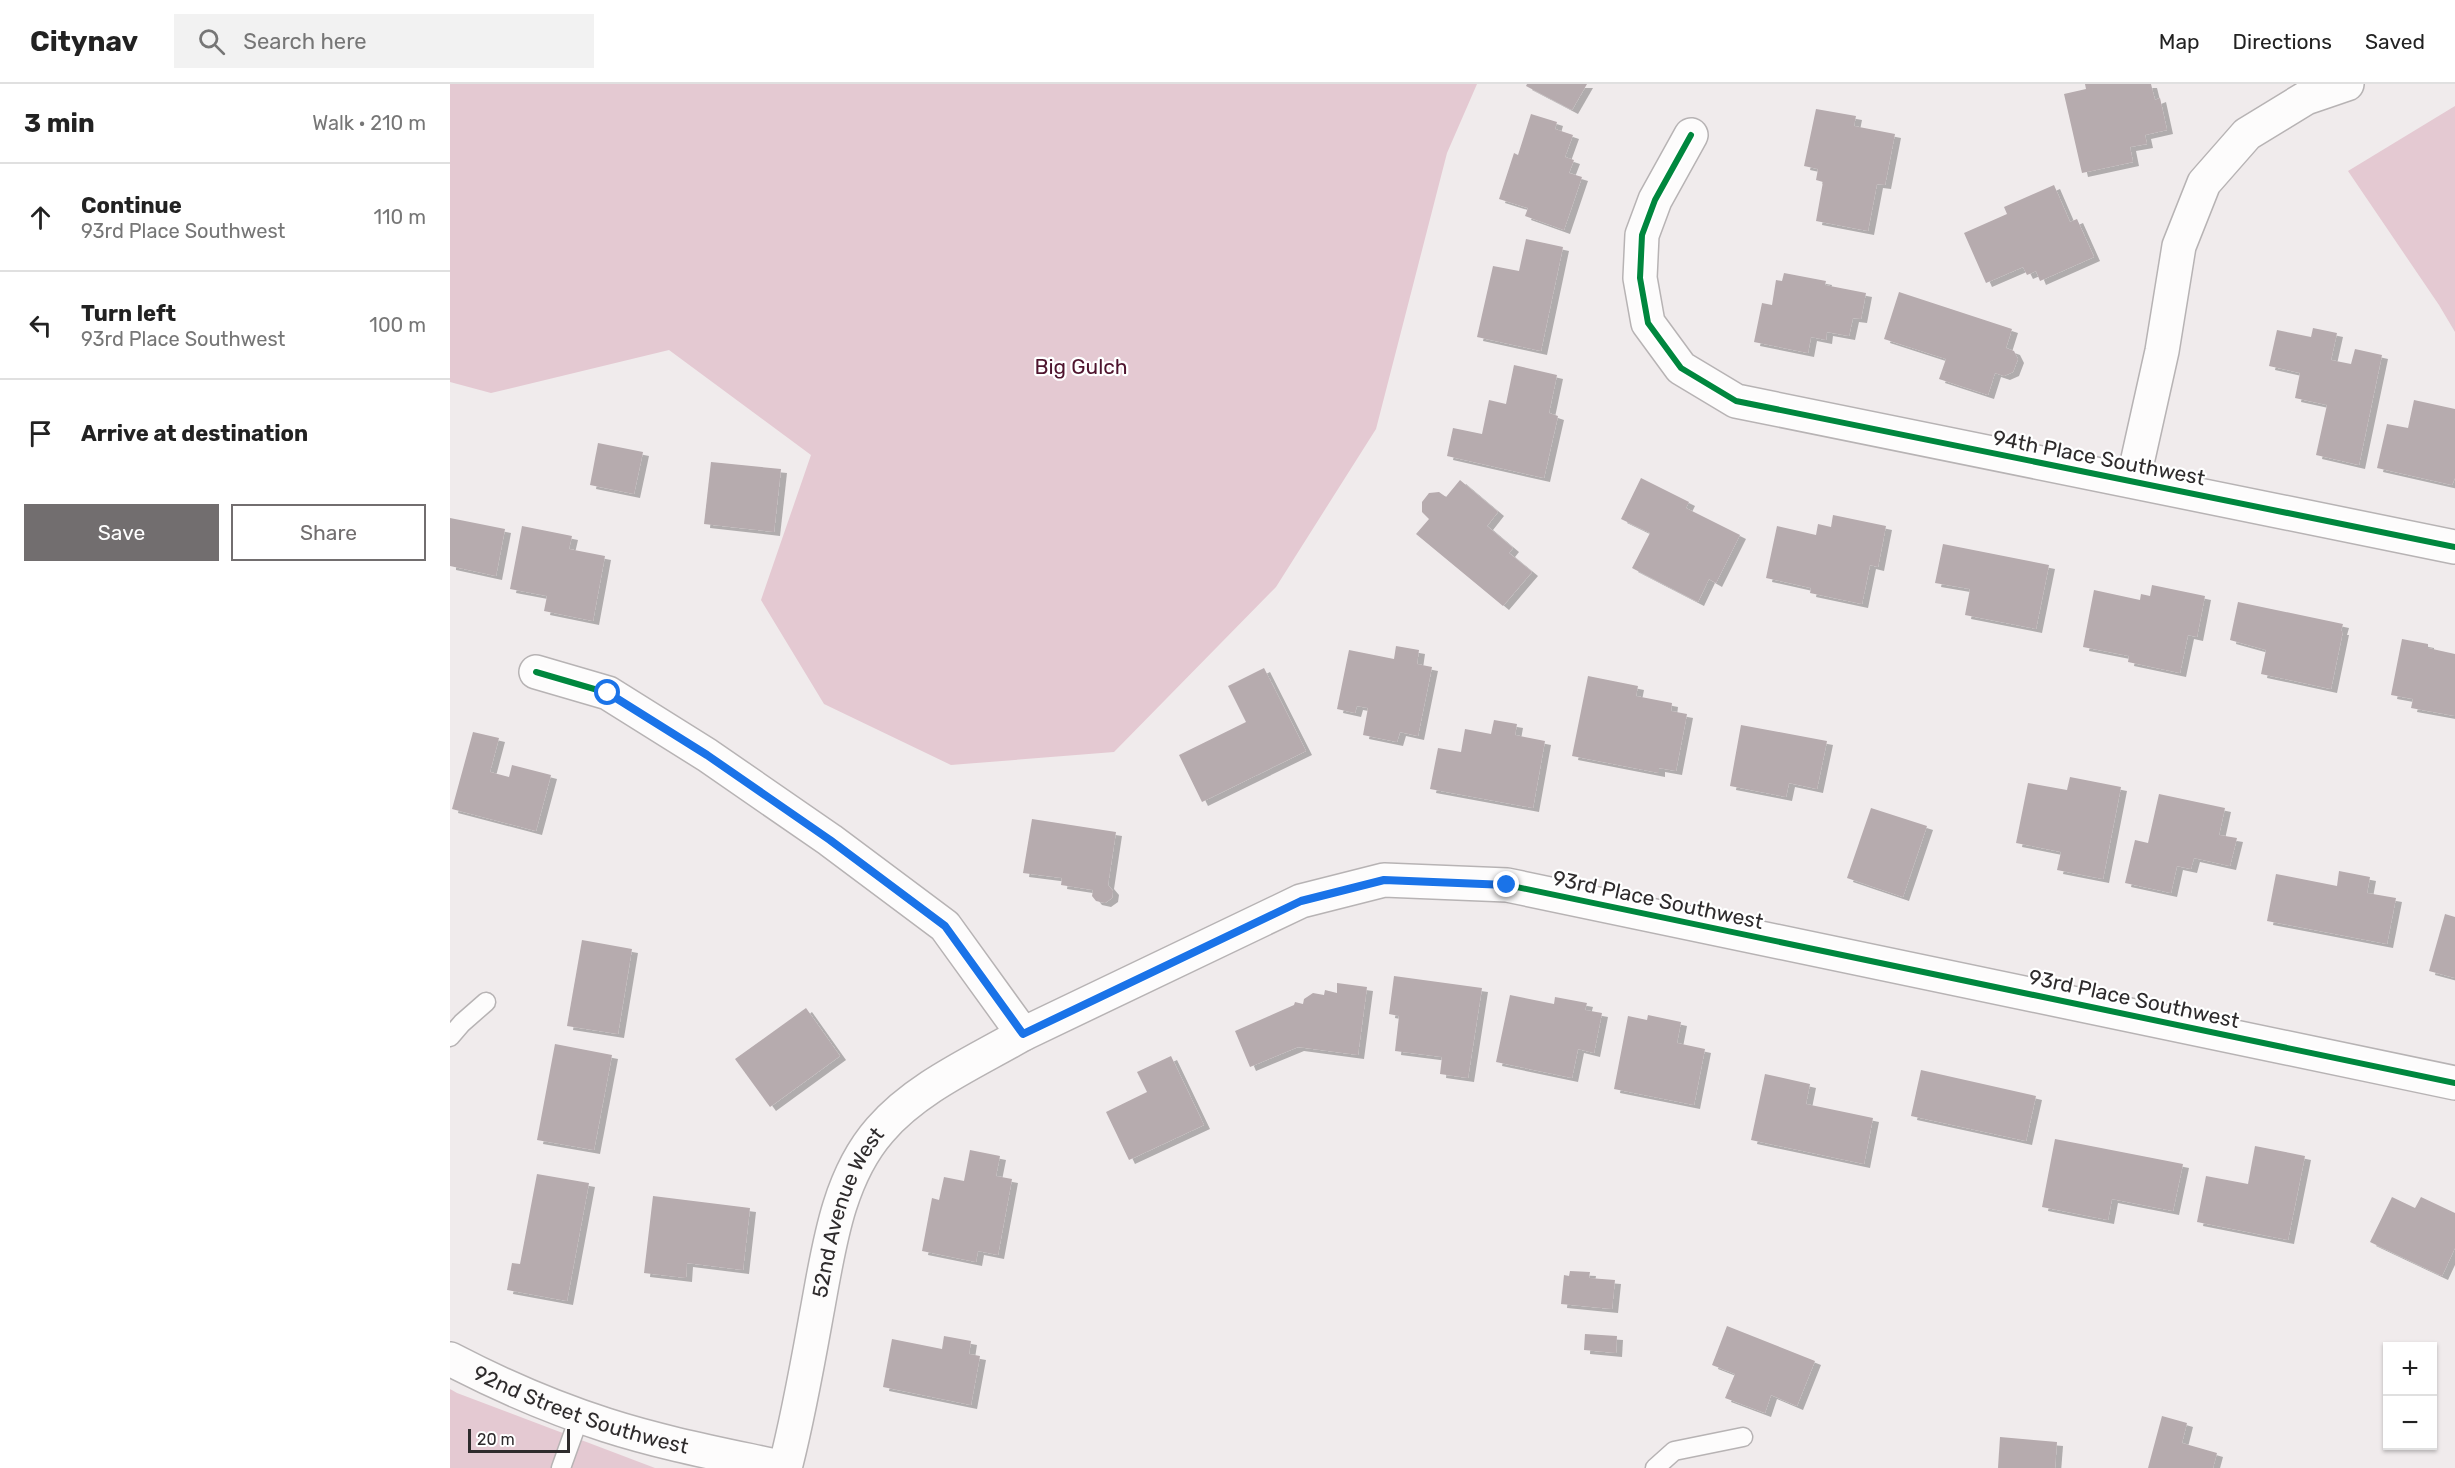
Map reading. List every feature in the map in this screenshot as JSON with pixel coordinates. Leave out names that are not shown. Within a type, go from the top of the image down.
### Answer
[{"type":"street","points":[[2133,482],[2162,351],[2179,246],[2204,183],[2247,134],[2306,98],[2347,84]]},
{"type":"street","name":"94th Place Southwest","points":[[1691,135],[1655,200],[1642,235],[1640,278],[1648,323],[1681,368],[1736,401],[2455,547]]},
{"type":"street","points":[[536,672],[608,693],[707,755],[830,840],[945,926],[1023,1034]]},
{"type":"street","name":"93rd Place Southwest","points":[[1023,1034],[1301,901],[1384,880],[1507,885],[2455,1083]]},
{"type":"street","name":"52nd Avenue West","points":[[785,1468],[797,1420],[828,1252],[841,1203],[861,1156],[880,1129],[910,1102],[1023,1034]]},
{"type":"street","name":"92nd Street Southwest","points":[[450,1359],[527,1395],[580,1415],[660,1440],[785,1468]]},
{"type":"lane","points":[[450,1037],[486,1002]]},
{"type":"lane","points":[[561,1468],[580,1415]]},
{"type":"lane","points":[[1655,1468],[1674,1451],[1743,1437]]},
{"type":"green space","name":"Big Gulch","points":[[450,84],[1477,84],[1447,153],[1376,429],[1276,587],[1114,752],[951,765],[824,704],[761,600],[811,455],[669,350],[491,393],[450,382]]},
{"type":"green space","points":[[2455,106],[2455,332],[2348,171]]},
{"type":"green space","points":[[450,1389],[457,1393],[655,1468],[450,1468]]},
{"type":"building","points":[[1527,84],[1587,84],[1572,110],[1526,86]]},
{"type":"building","points":[[2085,84],[2151,84],[2155,100],[2160,98],[2167,130],[2145,135],[2147,144],[2130,147],[2133,162],[2082,173],[2064,94],[2086,89]]},
{"type":"building","points":[[1816,109],[1856,116],[1854,126],[1895,134],[1885,185],[1877,184],[1868,231],[1816,221],[1823,182],[1816,180],[1818,169],[1804,166]]},
{"type":"building","points":[[1531,114],[1557,122],[1555,129],[1573,135],[1565,157],[1574,160],[1569,173],[1582,177],[1564,230],[1525,216],[1528,208],[1499,199],[1514,153],[1518,155]]},
{"type":"building","points":[[2054,185],[2070,222],[2077,219],[2094,257],[2040,281],[2036,271],[2027,275],[2023,267],[1986,283],[1964,233],[2007,214],[2004,207]]},
{"type":"building","points":[[1526,239],[1563,247],[1541,351],[1477,337],[1493,266],[1519,271]]},
{"type":"building","points":[[1784,273],[1826,281],[1825,285],[1866,293],[1861,319],[1853,318],[1849,336],[1827,332],[1826,340],[1811,337],[1808,353],[1754,342],[1762,303],[1772,305],[1776,280],[1782,281]]},
{"type":"building","points":[[1899,292],[2012,329],[2006,348],[2014,351],[2018,359],[2013,372],[2004,376],[1995,373],[1988,395],[1939,379],[1946,359],[1884,339]]},
{"type":"building","points":[[2313,328],[2337,333],[2331,360],[2351,364],[2355,349],[2382,355],[2359,465],[2316,455],[2327,405],[2295,398],[2300,373],[2269,366],[2277,330],[2311,337]]},
{"type":"building","points":[[1514,365],[1557,375],[1549,413],[1558,416],[1544,478],[1447,456],[1453,428],[1482,434],[1489,400],[1506,404]]},
{"type":"building","points":[[2414,400],[2455,409],[2455,478],[2452,485],[2377,468],[2387,424],[2408,428]]},
{"type":"building","points":[[598,443],[643,452],[634,494],[590,485]]},
{"type":"building","points":[[711,462],[781,469],[774,532],[704,524]]},
{"type":"building","points":[[1641,478],[1689,502],[1686,508],[1740,535],[1716,583],[1709,579],[1698,602],[1632,568],[1650,533],[1621,519]]},
{"type":"building","points":[[1460,480],[1498,512],[1487,526],[1513,548],[1509,553],[1532,572],[1503,606],[1416,534],[1429,519],[1422,512],[1422,502],[1429,493],[1439,492],[1446,497]]},
{"type":"building","points":[[1833,515],[1886,526],[1878,567],[1870,565],[1862,604],[1810,593],[1811,588],[1766,578],[1777,526],[1816,535],[1818,524],[1831,527]]},
{"type":"building","points":[[450,518],[505,529],[496,576],[450,566]]},
{"type":"building","points":[[522,526],[572,536],[569,549],[605,556],[593,621],[544,611],[547,596],[510,589]]},
{"type":"building","points":[[1943,544],[2049,565],[2036,629],[1965,615],[1970,589],[1935,583]]},
{"type":"building","points":[[2152,585],[2205,596],[2197,637],[2188,635],[2180,673],[2128,662],[2129,656],[2083,647],[2094,590],[2140,600],[2141,594],[2150,596]]},
{"type":"building","points":[[2238,602],[2343,624],[2331,689],[2261,674],[2266,650],[2230,640]]},
{"type":"building","points":[[2402,639],[2428,644],[2428,648],[2455,654],[2455,716],[2411,708],[2413,699],[2391,695]]},
{"type":"building","points":[[1396,646],[1419,650],[1417,664],[1432,667],[1418,736],[1400,732],[1397,742],[1363,735],[1368,708],[1357,706],[1355,713],[1337,709],[1349,650],[1394,659]]},
{"type":"building","points":[[1264,668],[1306,751],[1202,802],[1179,755],[1246,722],[1228,686]]},
{"type":"building","points":[[1588,676],[1638,686],[1636,696],[1672,703],[1671,711],[1687,714],[1676,771],[1659,768],[1659,773],[1572,756]]},
{"type":"building","points":[[1494,720],[1517,724],[1515,735],[1545,741],[1533,808],[1430,789],[1438,748],[1461,752],[1465,729],[1491,734]]},
{"type":"building","points":[[1741,725],[1827,741],[1817,789],[1789,783],[1786,797],[1730,786]]},
{"type":"building","points":[[473,732],[499,738],[490,772],[509,777],[512,765],[551,775],[536,831],[452,809]]},
{"type":"building","points":[[2070,777],[2121,787],[2103,879],[2057,870],[2061,852],[2016,843],[2028,783],[2067,790]]},
{"type":"building","points":[[2159,794],[2225,808],[2219,835],[2237,838],[2230,866],[2194,858],[2191,869],[2177,866],[2171,893],[2125,883],[2135,840],[2148,843]]},
{"type":"building","points":[[1871,808],[1927,826],[1903,897],[1847,878]]},
{"type":"building","points":[[1032,819],[1116,832],[1108,885],[1113,891],[1112,898],[1105,903],[1096,901],[1092,896],[1093,890],[1061,885],[1062,878],[1023,873]]},
{"type":"building","points":[[2339,871],[2370,877],[2367,893],[2396,898],[2387,944],[2267,921],[2276,874],[2337,886]]},
{"type":"building","points":[[2445,914],[2455,917],[2455,978],[2429,971]]},
{"type":"building","points":[[582,940],[632,949],[618,1034],[567,1026]]},
{"type":"building","points":[[1394,976],[1482,988],[1468,1078],[1440,1074],[1442,1057],[1395,1051],[1399,1016],[1389,1014]]},
{"type":"building","points":[[1337,983],[1367,987],[1358,1055],[1298,1047],[1250,1067],[1235,1031],[1294,1005],[1295,1002],[1303,1004],[1304,999],[1313,993],[1324,995],[1325,990],[1337,993]]},
{"type":"building","points":[[1510,995],[1554,1004],[1555,997],[1587,1003],[1585,1010],[1602,1013],[1594,1053],[1578,1049],[1572,1078],[1496,1062]]},
{"type":"building","points":[[806,1008],[840,1056],[770,1107],[735,1059]]},
{"type":"building","points":[[1648,1015],[1681,1022],[1677,1043],[1705,1049],[1694,1105],[1614,1089],[1628,1016],[1647,1020]]},
{"type":"building","points":[[555,1044],[612,1055],[594,1150],[537,1140]]},
{"type":"building","points":[[1171,1056],[1204,1125],[1129,1160],[1106,1112],[1147,1092],[1137,1072]]},
{"type":"building","points":[[1921,1070],[2036,1096],[2026,1141],[1911,1116]]},
{"type":"building","points":[[1765,1074],[1810,1084],[1806,1104],[1873,1118],[1864,1164],[1751,1140]]},
{"type":"building","points":[[2055,1139],[2183,1164],[2173,1211],[2112,1199],[2108,1220],[2042,1207]]},
{"type":"building","points":[[2255,1146],[2305,1156],[2288,1240],[2197,1222],[2206,1176],[2248,1184]]},
{"type":"building","points":[[970,1150],[1000,1156],[996,1176],[1012,1179],[998,1255],[978,1251],[976,1262],[922,1251],[932,1198],[939,1200],[944,1177],[964,1181]]},
{"type":"building","points":[[537,1174],[589,1183],[567,1301],[507,1290],[512,1263],[520,1264]]},
{"type":"building","points":[[653,1196],[750,1208],[743,1270],[687,1263],[686,1278],[644,1273]]},
{"type":"building","points":[[2392,1197],[2415,1208],[2421,1197],[2455,1213],[2455,1248],[2442,1276],[2370,1242]]},
{"type":"building","points":[[1570,1271],[1590,1272],[1589,1278],[1615,1280],[1612,1309],[1561,1304],[1564,1275],[1569,1276]]},
{"type":"building","points":[[1727,1326],[1815,1361],[1797,1406],[1771,1395],[1765,1413],[1725,1398],[1735,1374],[1712,1365]]},
{"type":"building","points":[[1585,1334],[1617,1336],[1616,1353],[1584,1350]]},
{"type":"building","points":[[944,1336],[971,1341],[969,1354],[980,1356],[971,1405],[883,1387],[892,1339],[942,1349]]},
{"type":"building","points":[[2162,1416],[2187,1423],[2182,1443],[2217,1453],[2213,1468],[2148,1468]]},
{"type":"building","points":[[2000,1437],[2057,1442],[2055,1468],[1998,1468]]},
{"type":"cycle path","points":[[1691,135],[1655,200],[1642,235],[1640,278],[1648,323],[1681,368],[1736,401],[2455,547]]},
{"type":"cycle path","points":[[536,672],[608,693],[707,755],[830,840],[945,926],[1023,1034],[1301,901],[1384,880],[1507,885],[2455,1083]]},
{"type":"route","points":[[608,693],[707,755],[830,840],[945,926],[1023,1034],[1301,901],[1384,880],[1507,885]]}]
